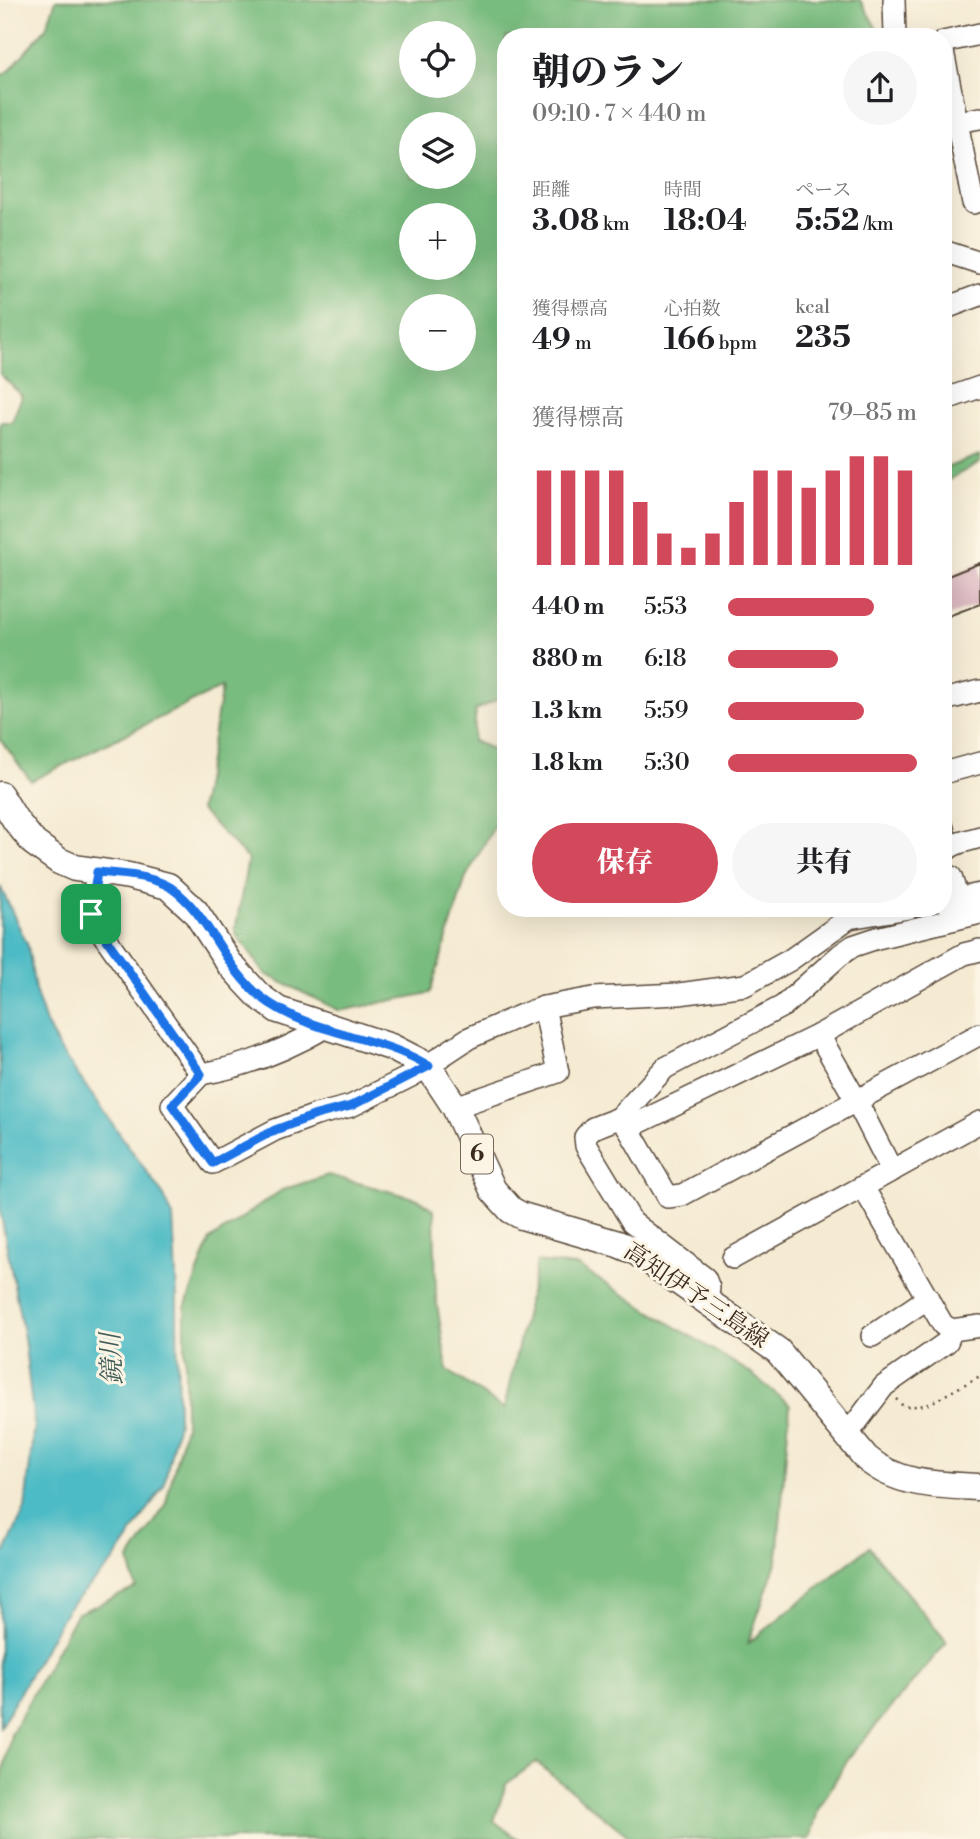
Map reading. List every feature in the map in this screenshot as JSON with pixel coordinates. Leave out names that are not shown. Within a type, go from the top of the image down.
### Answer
[{"type":"main road","points":[[0,794],[16,821],[45,853],[75,868],[129,876],[168,886],[195,912],[229,962],[259,996],[278,1010],[391,1047],[429,1066]]},
{"type":"main road","name":"高知伊予三島線","points":[[429,1066],[455,1107],[493,1190],[511,1210],[522,1216],[635,1251],[707,1300],[778,1351],[866,1458],[880,1470],[913,1482],[980,1487]]},
{"type":"street","points":[[894,0],[895,28]]},
{"type":"street","points":[[952,40],[980,34]]},
{"type":"street","points":[[952,97],[973,203],[980,201]]},
{"type":"street","points":[[957,122],[980,118]]},
{"type":"street","points":[[952,254],[980,262]]},
{"type":"street","points":[[952,306],[980,295]]},
{"type":"street","points":[[952,397],[980,387]]},
{"type":"street","points":[[952,698],[980,691]]},
{"type":"street","points":[[952,771],[980,763]]},
{"type":"street","points":[[952,847],[980,837]]},
{"type":"street","points":[[97,872],[91,914],[93,920],[201,1074]]},
{"type":"street","points":[[952,900],[980,894]]},
{"type":"street","points":[[623,1123],[665,1068],[783,1006],[853,946],[877,937],[980,913]]},
{"type":"street","points":[[326,1027],[302,1041],[228,1070],[201,1074],[172,1105],[213,1163],[275,1130],[351,1106],[429,1066],[448,1050],[496,1025],[544,1007],[593,998],[680,994],[746,985],[790,960],[849,918],[855,917]]},
{"type":"street","points":[[707,1300],[709,1288],[705,1278],[632,1222],[586,1146],[585,1137],[593,1128],[623,1123],[819,1035],[964,954],[980,950]]},
{"type":"street","points":[[455,1107],[558,1072],[544,1007]]},
{"type":"street","points":[[623,1123],[668,1197],[682,1195],[980,1034]]},
{"type":"street","points":[[819,1035],[892,1171]]},
{"type":"street","points":[[733,1258],[980,1122]]},
{"type":"street","points":[[863,1187],[943,1325],[952,1329],[980,1326]]},
{"type":"street","points":[[872,1335],[928,1298]]},
{"type":"street","points":[[847,1435],[884,1386],[947,1342],[952,1329]]},
{"type":"path","points":[[884,1386],[904,1407],[927,1405],[980,1376]]},
{"type":"green space","points":[[56,0],[860,0],[876,27],[497,28],[497,700],[476,710],[473,741],[497,751],[497,821],[466,877],[430,993],[340,1011],[265,974],[235,932],[248,859],[200,810],[222,687],[31,781],[0,739],[0,422],[12,422],[22,396],[0,374],[0,76],[9,71],[46,28]]},
{"type":"green space","points":[[980,455],[980,462],[952,478],[952,466]]},
{"type":"green space","points":[[328,1175],[418,1199],[434,1210],[436,1297],[447,1370],[504,1409],[537,1262],[577,1266],[749,1372],[790,1405],[777,1560],[748,1643],[869,1547],[947,1642],[849,1757],[818,1810],[810,1839],[632,1839],[536,1762],[506,1784],[494,1821],[518,1839],[0,1839],[0,1789],[11,1734],[76,1614],[136,1588],[129,1561],[165,1506],[185,1426],[185,1308],[210,1240],[282,1190]]},
{"type":"water","name":"鏡川","points":[[0,886],[28,946],[35,990],[46,1023],[58,1047],[164,1196],[173,1217],[178,1422],[164,1485],[113,1562],[67,1609],[0,1727],[0,1562],[25,1509],[34,1424],[24,1338],[0,1210]]},
{"type":"building","points":[[980,563],[980,604],[952,615],[952,574]]},
{"type":"route","points":[[97,872],[129,876],[168,886],[195,912],[246,982],[278,1010],[391,1047],[429,1066],[351,1106],[275,1130],[213,1163],[172,1105],[201,1074],[91,914],[97,872]]}]
